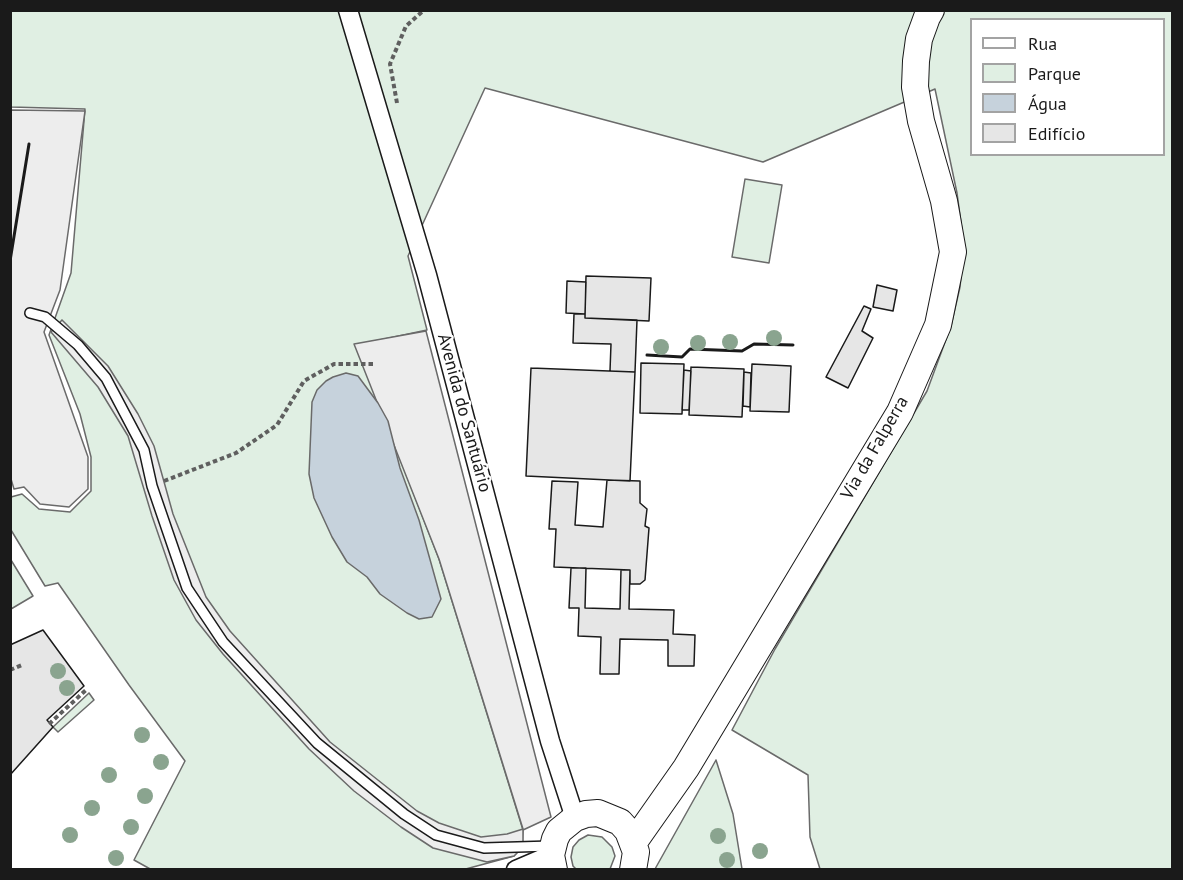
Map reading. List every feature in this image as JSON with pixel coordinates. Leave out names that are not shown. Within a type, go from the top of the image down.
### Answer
[{"type":"main road","name":"Via da Falperra","points":[[634,842],[686,768],[900,412],[938,325],[953,252],[944,201],[921,121],[915,87],[919,39],[931,10]]},
{"type":"main road","points":[[553,857],[559,831],[574,818],[592,813],[609,816],[620,822],[628,831],[636,852],[633,870]]},
{"type":"street","name":"Avenida do Santuário","points":[[348,10],[427,275],[550,741],[574,818]]},
{"type":"street","points":[[516,870],[553,857]]},
{"type":"lane","points":[[30,313],[45,317],[78,345],[106,378],[144,450],[153,486],[187,588],[223,642],[316,743],[404,814],[436,835],[484,848],[553,857]]},
{"type":"path","points":[[153,486],[236,453],[277,425],[304,381],[334,364],[373,364]]},
{"type":"path","points":[[10,670],[22,665]]},
{"type":"path","points":[[49,724],[86,690]]},
{"type":"green space","points":[[11,11],[1172,11],[1172,869],[820,869],[810,837],[808,775],[732,730],[775,649],[927,391],[951,326],[960,287],[964,245],[957,193],[935,89],[763,162],[485,88],[408,256],[427,330],[356,345],[439,559],[523,830],[522,847],[514,856],[462,870],[152,870],[134,860],[185,761],[58,583],[45,586],[11,530],[11,497],[22,494],[39,509],[70,512],[91,491],[91,457],[80,414],[49,335],[71,273],[85,109],[11,107]]},
{"type":"green space","points":[[745,179],[782,185],[769,263],[732,257]]},
{"type":"green space","points":[[11,560],[33,596],[10,609]]},
{"type":"green space","points":[[89,693],[94,700],[58,732],[53,727]]},
{"type":"green space","points":[[716,760],[733,814],[742,869],[655,869]]},
{"type":"green space","points":[[588,835],[602,837],[612,847],[615,856],[610,869],[576,869],[573,866],[571,857],[573,847]]},
{"type":"shaded area","points":[[11,110],[85,111],[60,290],[44,332],[88,457],[88,489],[69,507],[40,504],[24,487],[14,489],[11,479]]},
{"type":"shaded area","points":[[62,320],[108,366],[138,414],[154,446],[173,514],[206,597],[230,631],[330,742],[417,811],[439,823],[481,837],[507,834],[523,829],[439,559],[354,344],[426,331],[551,817],[523,830],[523,847],[514,856],[487,862],[433,848],[401,827],[354,791],[309,749],[223,654],[196,620],[174,580],[128,436],[98,387],[51,332]]},
{"type":"water","points":[[346,373],[358,376],[388,421],[400,468],[419,520],[441,599],[432,617],[419,619],[407,613],[380,594],[367,577],[347,562],[332,537],[314,498],[309,474],[312,402],[317,390],[326,381]]},
{"type":"building","points":[[586,276],[651,278],[649,321],[585,318]]},
{"type":"building","points":[[567,281],[586,282],[585,314],[566,313]]},
{"type":"building","points":[[877,285],[897,290],[893,311],[873,307]]},
{"type":"building","points":[[864,306],[871,309],[862,331],[873,338],[848,388],[826,377]]},
{"type":"building","points":[[574,314],[585,314],[585,318],[637,320],[635,372],[610,371],[611,344],[573,343]]},
{"type":"building","points":[[641,363],[684,364],[682,414],[640,413]]},
{"type":"building","points":[[752,364],[791,366],[789,412],[750,411]]},
{"type":"building","points":[[691,367],[744,369],[742,417],[689,415]]},
{"type":"building","points":[[531,368],[635,372],[630,481],[526,476]]},
{"type":"building","points":[[684,370],[691,371],[689,410],[682,410]]},
{"type":"building","points":[[744,372],[751,373],[750,407],[743,406]]},
{"type":"building","points":[[607,480],[640,481],[640,503],[647,509],[645,526],[649,528],[645,580],[640,584],[630,584],[630,570],[554,567],[556,529],[549,529],[552,481],[578,482],[575,525],[603,527]]},
{"type":"building","points":[[571,568],[586,568],[585,608],[620,609],[621,570],[630,570],[629,609],[674,610],[673,634],[695,635],[694,666],[668,666],[668,640],[620,639],[619,674],[600,674],[601,637],[578,636],[579,608],[569,608]]},
{"type":"building","points":[[43,630],[84,686],[47,720],[53,727],[10,775],[10,645]]},
{"type":"wall","points":[[10,261],[29,144]]},
{"type":"wall","points":[[647,355],[682,357],[690,349],[742,351],[754,344],[793,345]]}]
